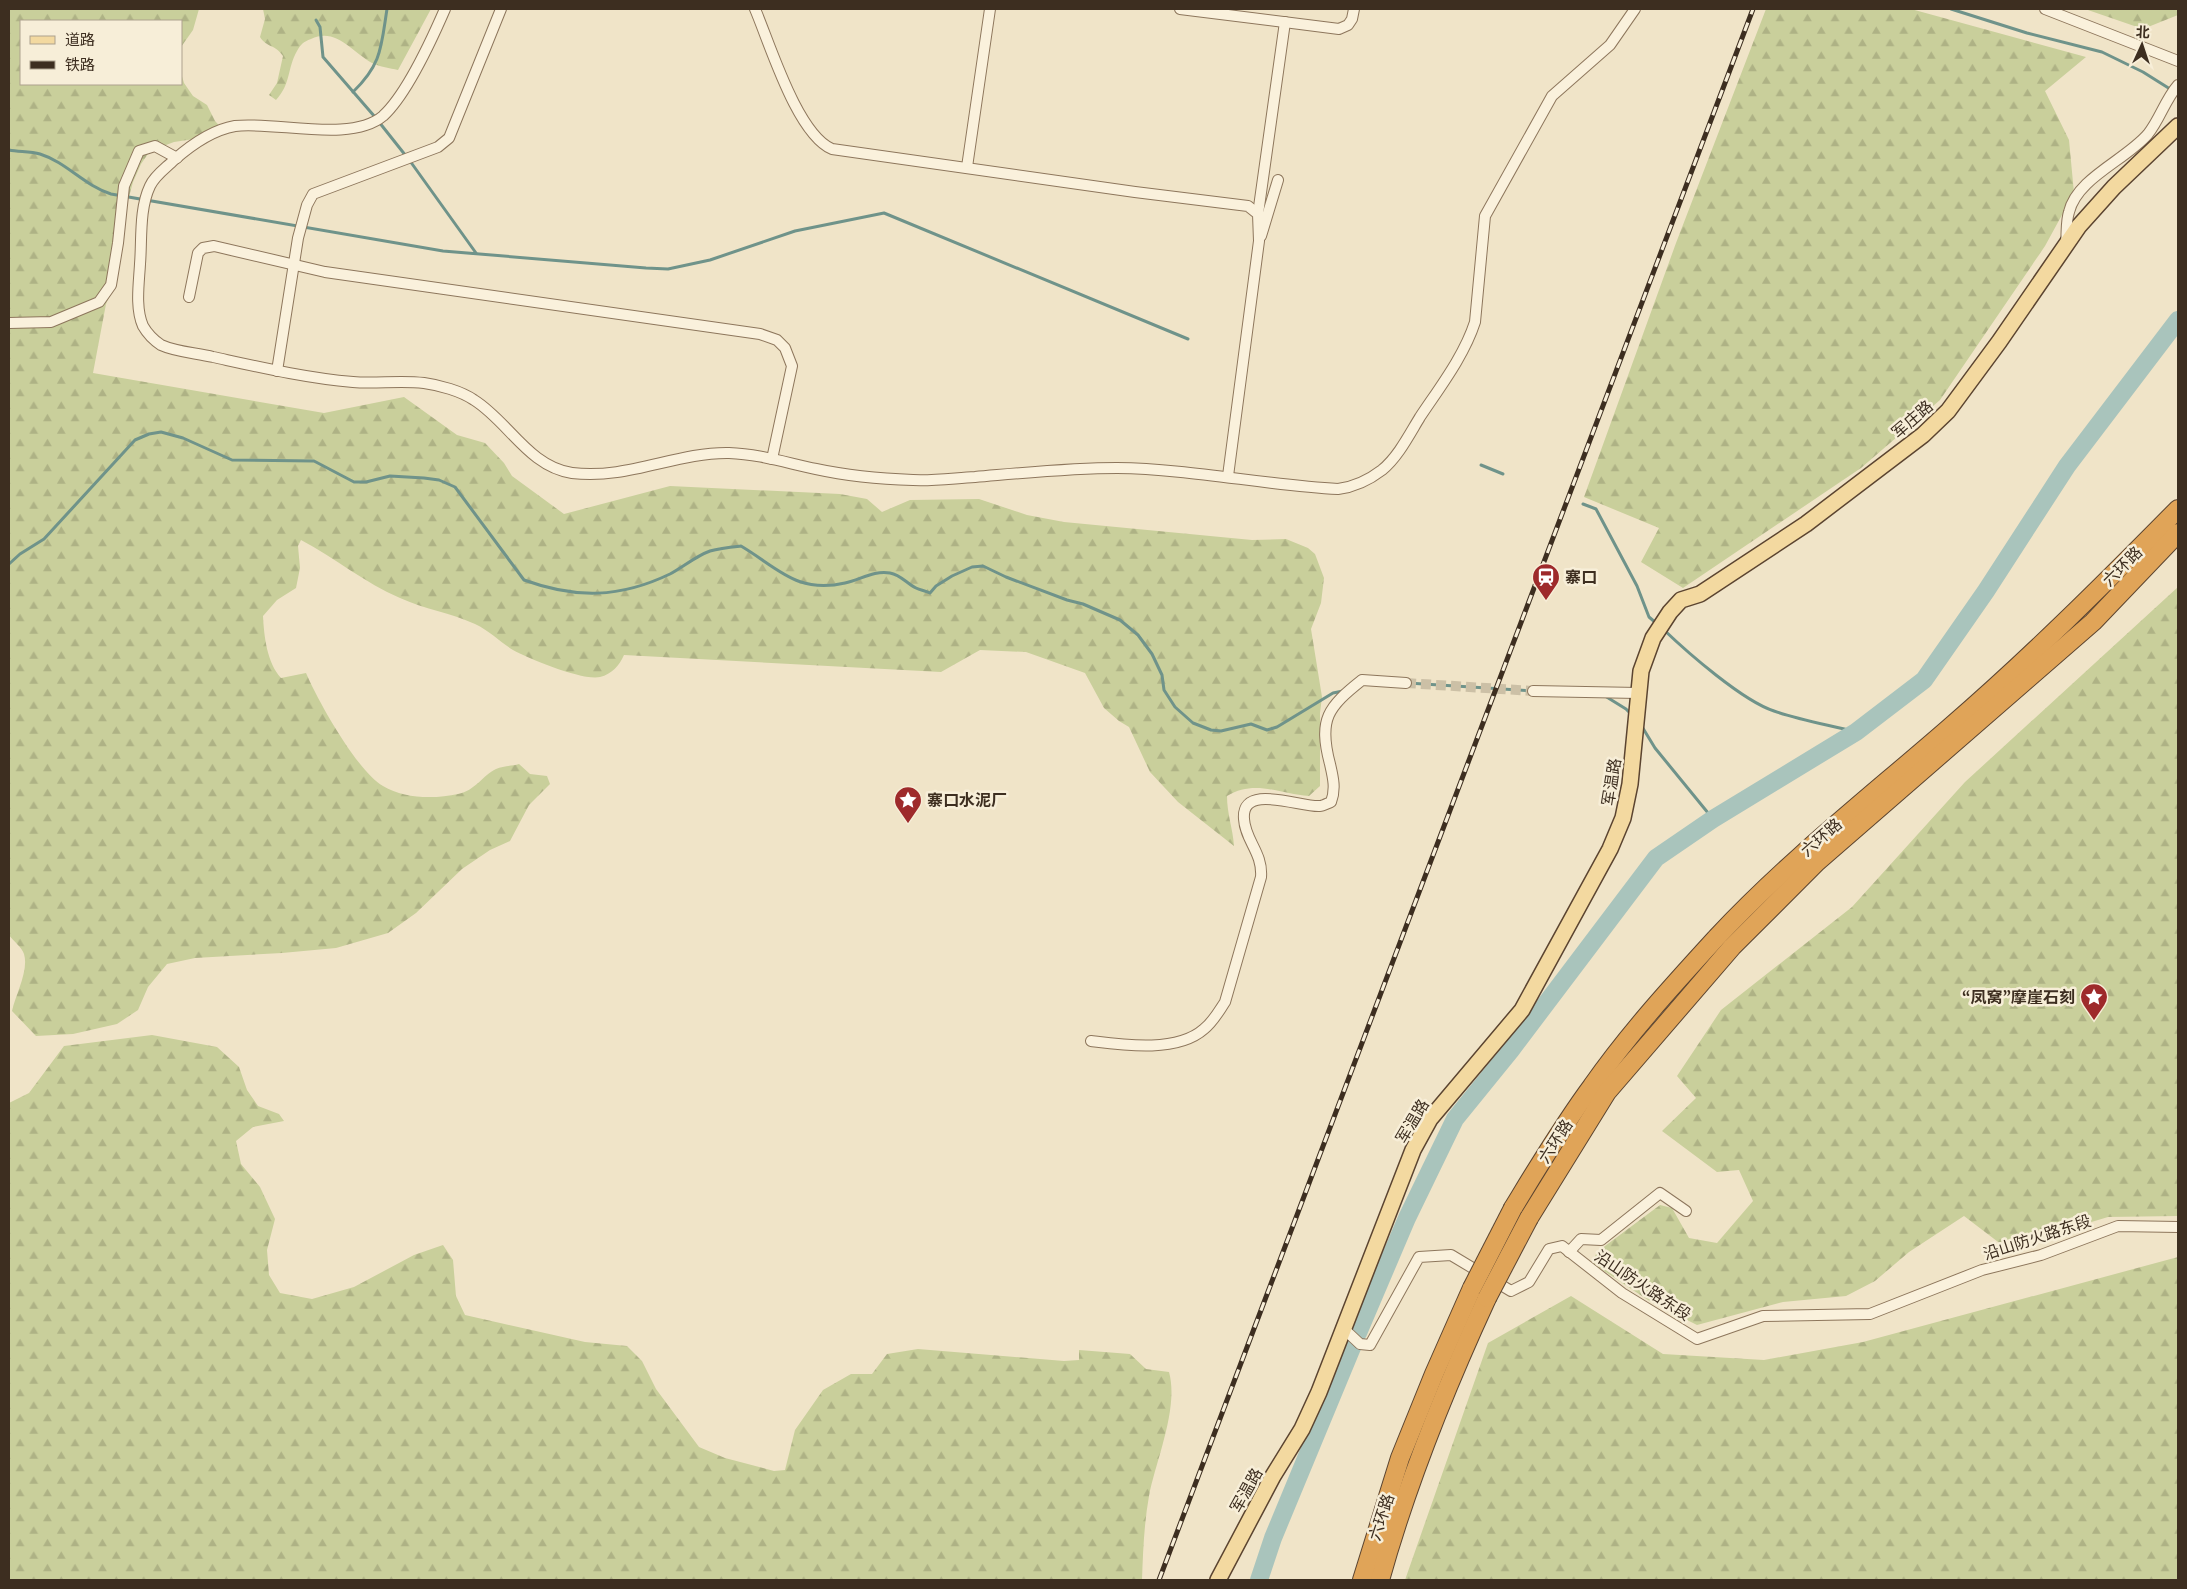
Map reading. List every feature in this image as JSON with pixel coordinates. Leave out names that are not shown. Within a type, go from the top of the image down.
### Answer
[{"type":"highway","name":"六环路","points":[[1362,1580],[1400,1458],[1472,1288],[1513,1208],[1549,1148],[1593,1084],[1653,1010],[1718,936],[1804,851],[1950,727],[2073,615],[2178,509]]},
{"type":"highway","name":"六环路","points":[[1380,1580],[1418,1462],[1451,1377],[1487,1298],[1529,1218],[1607,1092],[1732,947],[1817,862],[2093,622],[2178,533]]},
{"type":"main road","name":"军庄路","points":[[1638,693],[1641,671],[1654,638],[1670,612],[1681,600],[1700,594],[1806,524],[1923,435],[1948,411],[2079,226],[2114,187],[2178,126]]},
{"type":"main road","name":"军温路","points":[[1218,1580],[1273,1476],[1302,1429],[1319,1392],[1413,1150],[1430,1119],[1522,1010],[1610,849],[1625,810],[1630,784],[1637,723],[1638,693]]},
{"type":"street","points":[[445,9],[430,43],[410,78],[377,119],[364,126],[346,130],[270,126],[232,127],[214,132],[186,148],[160,172],[150,186],[144,208],[139,313],[144,328],[158,344],[276,371],[348,381],[425,383],[448,390],[473,399],[547,465],[565,472],[614,473],[705,454],[732,453],[772,459],[820,470],[918,481],[1061,470],[1116,468],[1166,470],[1228,476],[1338,490],[1350,488],[1370,479],[1384,469],[1409,435],[1470,336],[1475,322],[1485,216],[1552,96],[1610,45],[1635,9]]},
{"type":"street","points":[[276,371],[298,238],[304,215],[313,194],[418,155],[438,146],[449,138],[501,9]]},
{"type":"street","points":[[755,9],[798,112],[819,141],[832,149],[1145,194],[1248,206],[1258,214]]},
{"type":"street","points":[[967,167],[990,9]]},
{"type":"street","points":[[1180,9],[1339,28],[1348,25],[1352,19],[1354,9]]},
{"type":"street","points":[[2045,9],[2178,61]]},
{"type":"street","points":[[1228,476],[1259,241],[1258,214],[1284,22]]},
{"type":"street","points":[[2066,244],[2069,212],[2074,199],[2090,181],[2148,134],[2171,93],[2178,85]]},
{"type":"street","points":[[9,323],[51,322],[99,302],[111,285],[124,186],[139,151],[155,146],[177,158]]},
{"type":"street","points":[[1259,241],[1271,209],[1278,180]]},
{"type":"street","points":[[188,297],[198,253],[203,248],[214,246],[325,272],[760,334],[777,340],[785,348],[792,366],[772,459]]},
{"type":"street","points":[[1091,1041],[1136,1047],[1185,1040],[1204,1030],[1216,1017],[1225,1002],[1261,878],[1260,857],[1244,819],[1246,808],[1253,801],[1263,798],[1320,806],[1331,802],[1334,784],[1326,749],[1325,728],[1330,710],[1340,697],[1362,680],[1406,683]]},
{"type":"street","points":[[1533,691],[1638,693]]},
{"type":"street","points":[[1343,1328],[1360,1344],[1370,1345],[1419,1258],[1451,1255],[1511,1291],[1529,1282],[1549,1249],[1562,1246],[1569,1252],[1581,1239],[1600,1240],[1660,1193],[1686,1211]]},
{"type":"street","name":"沿山防火路东段","points":[[1569,1252],[1622,1293],[1697,1339],[1763,1316],[1870,1314],[1982,1270],[2041,1255],[2118,1226],[2178,1227]]},
{"type":"green space","points":[[9,9],[199,9],[193,30],[182,46],[182,20],[20,20],[20,85],[182,85],[182,76],[184,83],[193,96],[207,105],[215,121],[227,134],[174,142],[150,151],[141,164],[133,182],[127,204],[118,276],[106,304],[93,373],[324,413],[404,397],[457,435],[485,443],[504,463],[512,476],[564,514],[670,486],[840,494],[867,499],[882,512],[910,500],[979,499],[1027,515],[1064,522],[1252,540],[1286,539],[1308,548],[1315,554],[1324,578],[1321,603],[1311,629],[1322,697],[1320,713],[1320,786],[1309,796],[1257,788],[1237,791],[1227,796],[1234,846],[1178,802],[1150,772],[1129,727],[1104,708],[1085,673],[1026,652],[980,650],[941,672],[624,655],[620,663],[608,674],[600,677],[581,676],[543,664],[521,654],[475,624],[409,602],[387,592],[301,540],[298,546],[300,568],[296,588],[277,600],[263,616],[265,640],[269,657],[276,672],[281,678],[306,673],[319,700],[350,751],[373,778],[391,790],[410,796],[449,796],[469,790],[496,769],[519,764],[530,774],[547,776],[550,784],[529,805],[510,841],[490,850],[462,869],[416,913],[388,933],[336,948],[195,958],[167,964],[148,987],[138,1010],[117,1024],[73,1034],[36,1036],[12,1011],[23,975],[25,960],[21,949],[9,935]]},
{"type":"green space","points":[[263,9],[431,9],[398,70],[372,63],[336,38],[320,36],[302,44],[294,58],[287,82],[276,100],[269,95],[277,83],[283,56],[260,37],[265,19]]},
{"type":"green space","points":[[1766,9],[1911,9],[2086,57],[2045,91],[2069,140],[2074,193],[2045,246],[1940,400],[1861,468],[1683,588],[1641,562],[1659,528],[1584,497],[1676,243]]},
{"type":"green space","points":[[2085,9],[2178,9],[2178,15],[2143,29]]},
{"type":"green space","points":[[2178,587],[2178,1216],[2108,1217],[2006,1248],[1964,1216],[1909,1252],[1875,1281],[1846,1296],[1783,1302],[1697,1325],[1651,1302],[1592,1263],[1597,1252],[1660,1205],[1672,1208],[1689,1238],[1717,1243],[1753,1201],[1739,1170],[1717,1172],[1662,1131],[1696,1098],[1677,1076],[1721,1010],[1852,907],[1965,782]]},
{"type":"green space","points":[[152,1035],[217,1047],[239,1067],[247,1090],[258,1106],[279,1114],[284,1121],[253,1127],[236,1141],[241,1164],[260,1187],[275,1219],[267,1250],[269,1275],[280,1293],[312,1299],[354,1287],[414,1255],[443,1245],[453,1260],[456,1296],[465,1315],[585,1342],[627,1346],[642,1361],[656,1389],[699,1447],[725,1458],[774,1471],[785,1470],[795,1430],[823,1390],[851,1374],[872,1374],[887,1354],[918,1349],[1064,1361],[1079,1360],[1079,1350],[1130,1354],[1146,1369],[1169,1372],[1171,1402],[1169,1418],[1149,1496],[1142,1580],[9,1580],[9,1103],[29,1093],[64,1046]]},
{"type":"green space","points":[[2178,1257],[2178,1580],[1405,1580],[1488,1343],[1571,1296],[1663,1354],[1764,1360],[1863,1342]]},
{"type":"waterway","points":[[353,92],[370,73],[379,54],[387,9]]},
{"type":"waterway","points":[[1951,9],[2027,33],[2102,52],[2143,72],[2178,94]]},
{"type":"waterway","points":[[316,20],[320,27],[323,57],[375,117]]},
{"type":"waterway","points":[[379,122],[406,156]]},
{"type":"waterway","points":[[9,150],[36,153],[49,158],[93,186],[111,194],[443,251],[646,268],[668,269],[710,260],[795,231],[884,213],[1188,339]]},
{"type":"waterway","points":[[410,161],[476,253]]},
{"type":"waterway","points":[[1358,1333],[1407,1218],[1455,1119],[1511,1050],[1656,858],[1713,819],[1856,732],[1924,680],[1986,591],[2067,466],[2178,320]]},
{"type":"waterway","points":[[9,564],[20,554],[44,539],[135,440],[149,434],[161,432],[183,438],[232,460],[314,461],[354,482],[366,482],[390,476],[439,480],[455,487],[524,580],[543,586],[580,593],[598,593],[633,588],[670,574],[710,551],[741,546],[789,577],[814,585],[845,583],[884,572],[897,575],[916,588],[930,593],[936,586],[952,576],[972,567],[983,566],[1006,577],[1067,600],[1083,604],[1120,620],[1138,635],[1152,654],[1162,675],[1164,690],[1175,707],[1193,723],[1211,730],[1221,731],[1251,724],[1267,730],[1277,727],[1333,693],[1343,691]]},
{"type":"waterway","points":[[1481,465],[1503,474]]},
{"type":"waterway","points":[[1583,504],[1596,509],[1637,586],[1649,617],[1656,623]]},
{"type":"waterway","points":[[1663,629],[1716,675],[1761,706],[1794,717],[1856,732]]},
{"type":"waterway","points":[[1408,683],[1532,691]]},
{"type":"waterway","points":[[1605,696],[1632,715]]},
{"type":"waterway","points":[[1641,725],[1655,748],[1713,819]]},
{"type":"waterway","points":[[1259,1580],[1273,1538],[1353,1345]]},
{"type":"tunnel","points":[[1406,683],[1533,691]]},
{"type":"railway","points":[[1159,1580],[1753,9]]},
{"type":"place","name":"寨口","points":[[1546,601]]},
{"type":"place","name":"寨口水泥厂","points":[[908,824]]},
{"type":"place","name":"“凤窝”摩崖石刻","points":[[2094,1021]]}]
